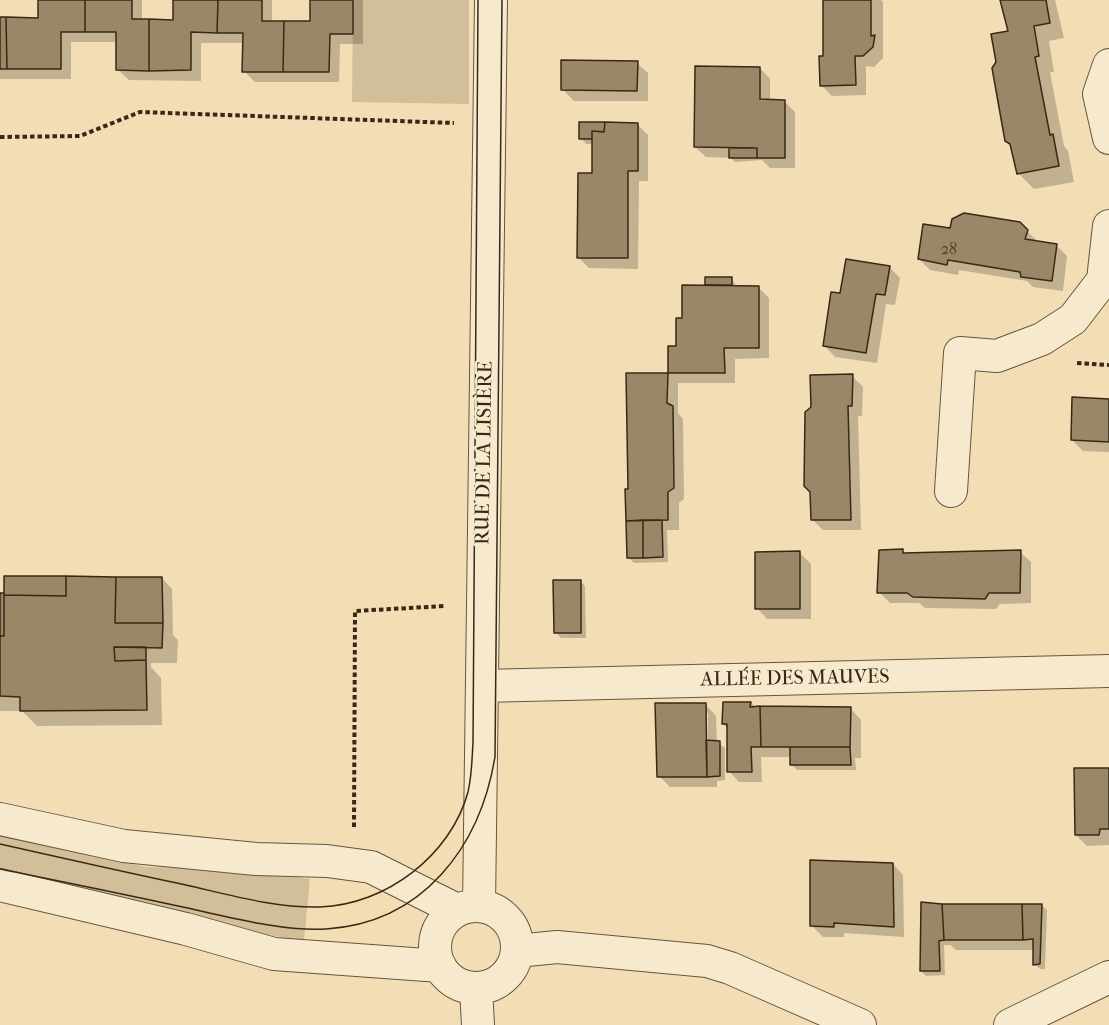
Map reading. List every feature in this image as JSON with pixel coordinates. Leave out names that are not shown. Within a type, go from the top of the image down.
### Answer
[{"type":"street","name":"RUE DE LA LISIÈRE","points":[[468,908],[482,686],[491,0]]},
{"type":"street","points":[[1109,65],[1099,93],[1109,138]]},
{"type":"street","points":[[951,491],[960,353],[997,356],[1042,339],[1073,319],[1103,280],[1109,226]]},
{"type":"street","name":"ALLÉE DES MAUVES","points":[[482,686],[1109,671]]},
{"type":"street","points":[[0,819],[124,846],[256,859],[327,861],[371,867],[468,908],[492,909],[509,922],[517,940],[517,951],[512,969],[506,976],[487,987],[477,989],[461,985],[449,978],[440,966],[435,949],[436,936],[446,919],[468,908]]},
{"type":"street","points":[[0,885],[186,929],[274,954],[440,966]]},
{"type":"street","points":[[517,951],[557,947],[707,961],[730,968],[860,1025]]},
{"type":"street","points":[[1010,1025],[1109,977]]},
{"type":"street","points":[[477,989],[478,1025]]},
{"type":"path","points":[[0,137],[80,135],[140,112],[489,124]]},
{"type":"path","points":[[354,835],[355,611],[454,606]]},
{"type":"shaded area","points":[[353,0],[469,0],[469,104],[352,102]]},
{"type":"shaded area","points":[[0,836],[146,867],[228,868],[310,879],[304,941],[237,930],[0,878]]},
{"type":"building","points":[[38,0],[85,0],[85,32],[61,32],[61,69],[7,69],[6,17],[38,18]]},
{"type":"building","points":[[85,0],[132,0],[132,19],[149,19],[149,71],[116,70],[116,32],[85,32]]},
{"type":"building","points":[[173,0],[218,0],[217,33],[191,32],[191,70],[149,71],[149,19],[173,20]]},
{"type":"building","points":[[218,0],[262,0],[262,21],[284,21],[283,72],[242,72],[243,33],[217,33]]},
{"type":"building","points":[[310,0],[353,0],[353,34],[330,34],[329,72],[283,72],[284,21],[310,21]]},
{"type":"building","points":[[823,0],[871,0],[871,36],[875,35],[873,47],[863,56],[855,56],[856,85],[820,86],[819,56],[823,56]]},
{"type":"building","points":[[1000,0],[1046,0],[1050,23],[1034,26],[1039,56],[1035,57],[1050,135],[1053,134],[1059,166],[1017,174],[1010,144],[1005,141],[992,68],[996,62],[991,34],[1008,31]]},
{"type":"building","points":[[0,17],[6,17],[7,69],[0,69]]},
{"type":"building","points":[[561,60],[638,61],[637,91],[561,90]]},
{"type":"building","points":[[695,66],[760,67],[760,99],[785,100],[785,158],[757,158],[757,148],[694,147]]},
{"type":"building","points":[[579,122],[605,122],[604,132],[592,131],[592,139],[579,139]]},
{"type":"building","points":[[605,122],[638,123],[638,171],[628,171],[628,258],[577,258],[578,173],[592,173],[592,131],[604,132]]},
{"type":"building","points":[[729,148],[757,148],[757,158],[729,158]]},
{"type":"building","points":[[964,213],[1020,222],[1028,230],[1025,239],[1057,244],[1052,281],[1021,277],[1020,272],[948,260],[947,265],[918,259],[923,224],[950,228],[952,219]]},
{"type":"building","points":[[846,259],[890,266],[885,295],[876,294],[866,353],[823,346],[831,292],[840,293]]},
{"type":"building","points":[[705,277],[732,277],[732,285],[705,285]]},
{"type":"building","points":[[682,285],[759,286],[759,348],[724,348],[725,373],[668,373],[668,346],[676,346],[676,318],[682,318]]},
{"type":"building","points":[[626,373],[668,373],[667,403],[673,406],[674,488],[668,492],[668,520],[626,521],[625,489],[628,489]]},
{"type":"building","points":[[853,374],[852,406],[848,406],[851,520],[811,520],[810,492],[804,486],[805,412],[811,407],[810,375]]},
{"type":"building","points":[[1072,397],[1109,399],[1109,442],[1071,440]]},
{"type":"building","points":[[643,520],[643,558],[627,558],[626,521]]},
{"type":"building","points":[[643,520],[662,520],[663,557],[643,558]]},
{"type":"building","points":[[903,549],[903,553],[1021,550],[1020,593],[989,593],[985,599],[913,597],[907,593],[877,593],[879,550]]},
{"type":"building","points":[[800,551],[800,609],[755,609],[755,552]]},
{"type":"building","points":[[4,576],[66,576],[66,596],[4,595]]},
{"type":"building","points":[[66,576],[116,577],[115,623],[163,623],[162,648],[114,647],[115,661],[146,660],[147,710],[20,711],[20,697],[0,696],[0,636],[4,636],[4,595],[66,596]]},
{"type":"building","points":[[116,577],[162,577],[163,623],[115,623]]},
{"type":"building","points":[[553,580],[581,580],[581,633],[554,633]]},
{"type":"building","points":[[0,593],[4,593],[4,636],[0,636]]},
{"type":"building","points":[[114,647],[146,647],[146,660],[115,661]]},
{"type":"building","points":[[723,702],[751,702],[750,707],[760,706],[761,747],[751,747],[752,772],[727,772],[727,724],[722,724]]},
{"type":"building","points":[[655,703],[706,703],[707,777],[657,777]]},
{"type":"building","points":[[760,706],[851,707],[850,747],[761,747]]},
{"type":"building","points":[[706,740],[720,741],[720,776],[707,777]]},
{"type":"building","points":[[790,747],[850,747],[851,765],[790,765]]},
{"type":"building","points":[[1074,768],[1109,768],[1109,829],[1100,829],[1099,835],[1075,835]]},
{"type":"building","points":[[810,860],[893,863],[894,927],[834,923],[834,927],[810,926]]},
{"type":"building","points":[[921,902],[942,904],[944,940],[939,941],[940,971],[920,971]]},
{"type":"building","points":[[942,904],[1022,904],[1023,940],[944,940]]},
{"type":"building","points":[[1022,904],[1042,904],[1040,964],[1033,965],[1033,939],[1023,940]]},
{"type":"tram line","points":[[0,844],[253,900],[320,907],[345,904],[369,897],[391,886],[431,856],[447,836],[459,815],[468,792],[473,742],[478,0]]},
{"type":"tram line","points":[[0,869],[252,922],[290,928],[326,929],[360,924],[391,912],[418,896],[441,875],[461,849],[476,821],[495,757],[502,0]]}]
